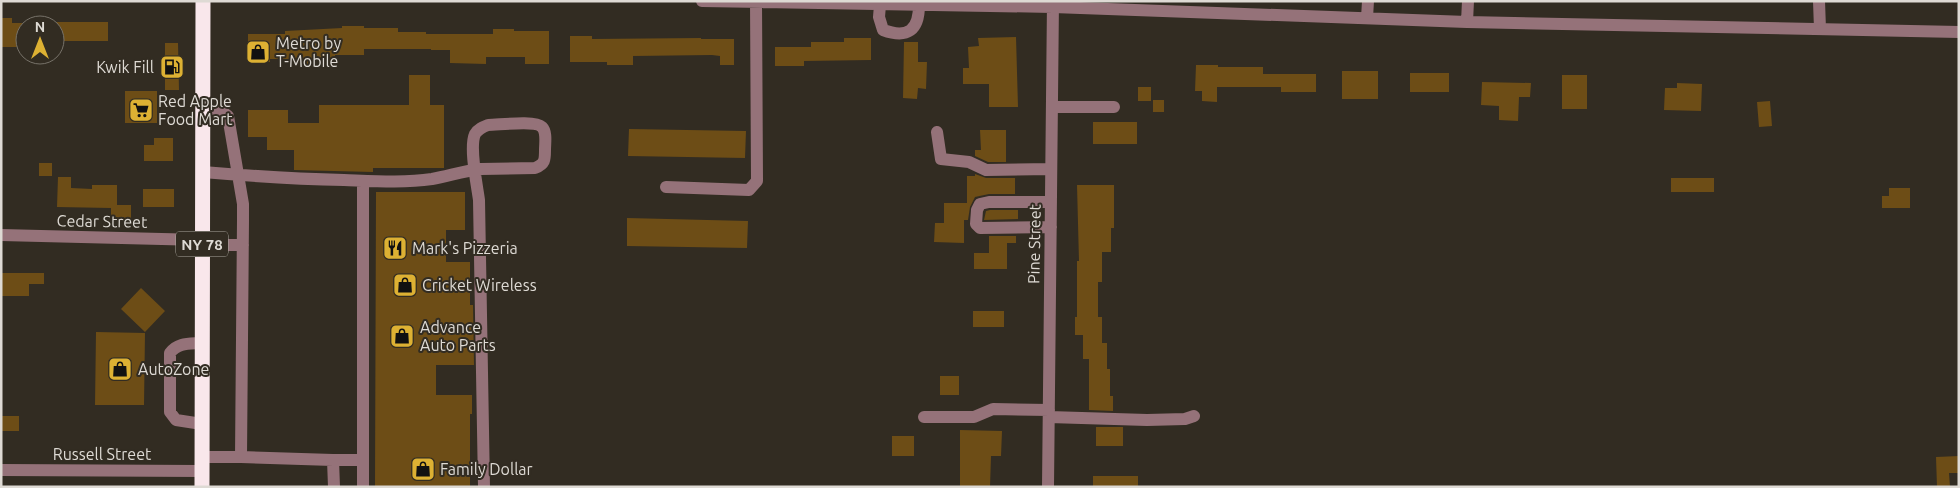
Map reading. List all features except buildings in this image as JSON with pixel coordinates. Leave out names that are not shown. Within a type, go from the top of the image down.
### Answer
[{"type":"highway","name":"NY 78","points":[[202,487],[203,1]]},
{"type":"street","points":[[702,1],[880,5],[1053,4],[1242,7],[1367,18],[1467,22],[1959,32]]},
{"type":"street","points":[[1367,18],[1368,1]]},
{"type":"street","points":[[1467,22],[1468,1]]},
{"type":"street","points":[[1819,1],[1820,29]]},
{"type":"street","points":[[666,187],[749,190],[757,181],[756,2]]},
{"type":"street","name":"Pine Street","points":[[1048,487],[1053,4]]},
{"type":"street","points":[[880,5],[879,17],[883,30],[890,33],[914,30],[919,18],[919,5]]},
{"type":"street","points":[[1052,107],[1114,107]]},
{"type":"street","points":[[203,110],[224,113],[228,116],[243,204],[242,457]]},
{"type":"street","points":[[203,172],[364,181],[432,179],[456,172],[474,170],[535,168],[542,165],[545,160],[545,134],[542,127],[534,123],[488,125],[476,133],[474,140],[474,170],[480,200],[484,487]]},
{"type":"street","points":[[937,132],[942,159],[969,162],[986,170],[1051,169]]},
{"type":"street","points":[[363,487],[364,181]]},
{"type":"street","points":[[1051,202],[989,202],[980,204],[977,210],[976,224],[980,228],[1051,227]]},
{"type":"street","name":"Cedar Street","points":[[1,235],[243,244]]},
{"type":"street","points":[[202,343],[181,344],[174,347],[170,353],[170,412],[176,420],[202,424]]},
{"type":"street","points":[[924,417],[974,416],[993,409],[1147,420],[1185,419],[1194,416]]},
{"type":"street","name":"Russell Street","points":[[1,470],[202,464],[242,457],[363,460]]},
{"type":"street","points":[[333,460],[334,487]]},
{"type":"place","name":"Metro by T-Mobile","points":[[258,52]]},
{"type":"place","name":"Kwik Fill","points":[[172,67]]},
{"type":"place","name":"Red Apple Food Mart","points":[[141,110]]},
{"type":"place","name":"Mark's Pizzeria","points":[[395,248]]},
{"type":"place","name":"Cricket Wireless","points":[[405,285]]},
{"type":"place","name":"Advance Auto Parts","points":[[402,336]]},
{"type":"place","name":"AutoZone","points":[[120,369]]},
{"type":"place","name":"Family Dollar","points":[[423,469]]}]
